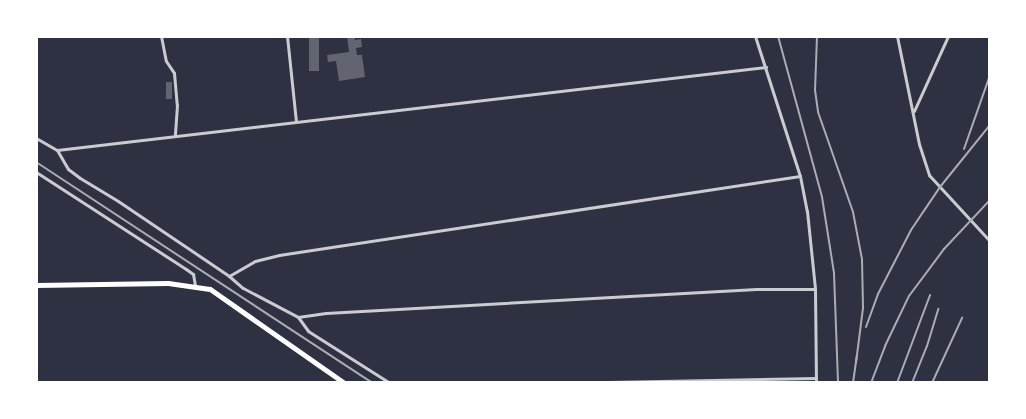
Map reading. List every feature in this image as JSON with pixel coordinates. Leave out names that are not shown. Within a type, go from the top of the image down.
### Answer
[{"type":"main road","points":[[36,285],[168,283],[195,285],[210,289],[344,383]]},
{"type":"street","points":[[161,36],[166,61],[174,73],[177,104],[174,135]]},
{"type":"street","points":[[287,36],[296,121]]},
{"type":"street","points":[[755,36],[800,176],[807,211],[815,289],[816,383]]},
{"type":"street","points":[[897,36],[914,111],[918,144],[929,175],[990,241]]},
{"type":"street","points":[[914,111],[948,36]]},
{"type":"street","points":[[57,150],[766,67]]},
{"type":"street","points":[[36,138],[57,150],[68,169],[229,276],[243,288],[298,317],[308,331],[390,383]]},
{"type":"street","points":[[36,172],[186,269],[193,274],[195,285]]},
{"type":"street","points":[[229,276],[255,261],[279,255],[800,176]]},
{"type":"street","points":[[298,317],[336,312],[746,289],[815,289]]},
{"type":"street","points":[[558,383],[816,378]]},
{"type":"building","points":[[309,36],[319,36],[319,71],[309,71]]},
{"type":"building","points":[[347,36],[355,36],[355,40],[361,39],[362,47],[356,48],[357,55],[362,55],[365,77],[339,81],[336,61],[328,62],[327,55],[349,52]]},
{"type":"building","points":[[166,82],[172,82],[172,99],[166,99]]},
{"type":"railway","points":[[778,36],[822,197],[834,273],[838,383]]},
{"type":"railway","points":[[817,36],[815,90],[818,112],[853,212],[862,259],[863,308],[856,363]]},
{"type":"railway","points":[[964,149],[990,75]]},
{"type":"railway","points":[[866,327],[878,294],[911,230],[940,187],[990,125]]},
{"type":"railway","points":[[36,162],[372,383]]},
{"type":"railway","points":[[871,383],[885,346],[909,296],[944,249],[990,200]]},
{"type":"railway","points":[[897,383],[930,295]]},
{"type":"railway","points":[[912,383],[927,346],[938,309]]},
{"type":"railway","points":[[932,383],[962,318]]},
{"type":"railway","points":[[853,383],[857,356]]}]
